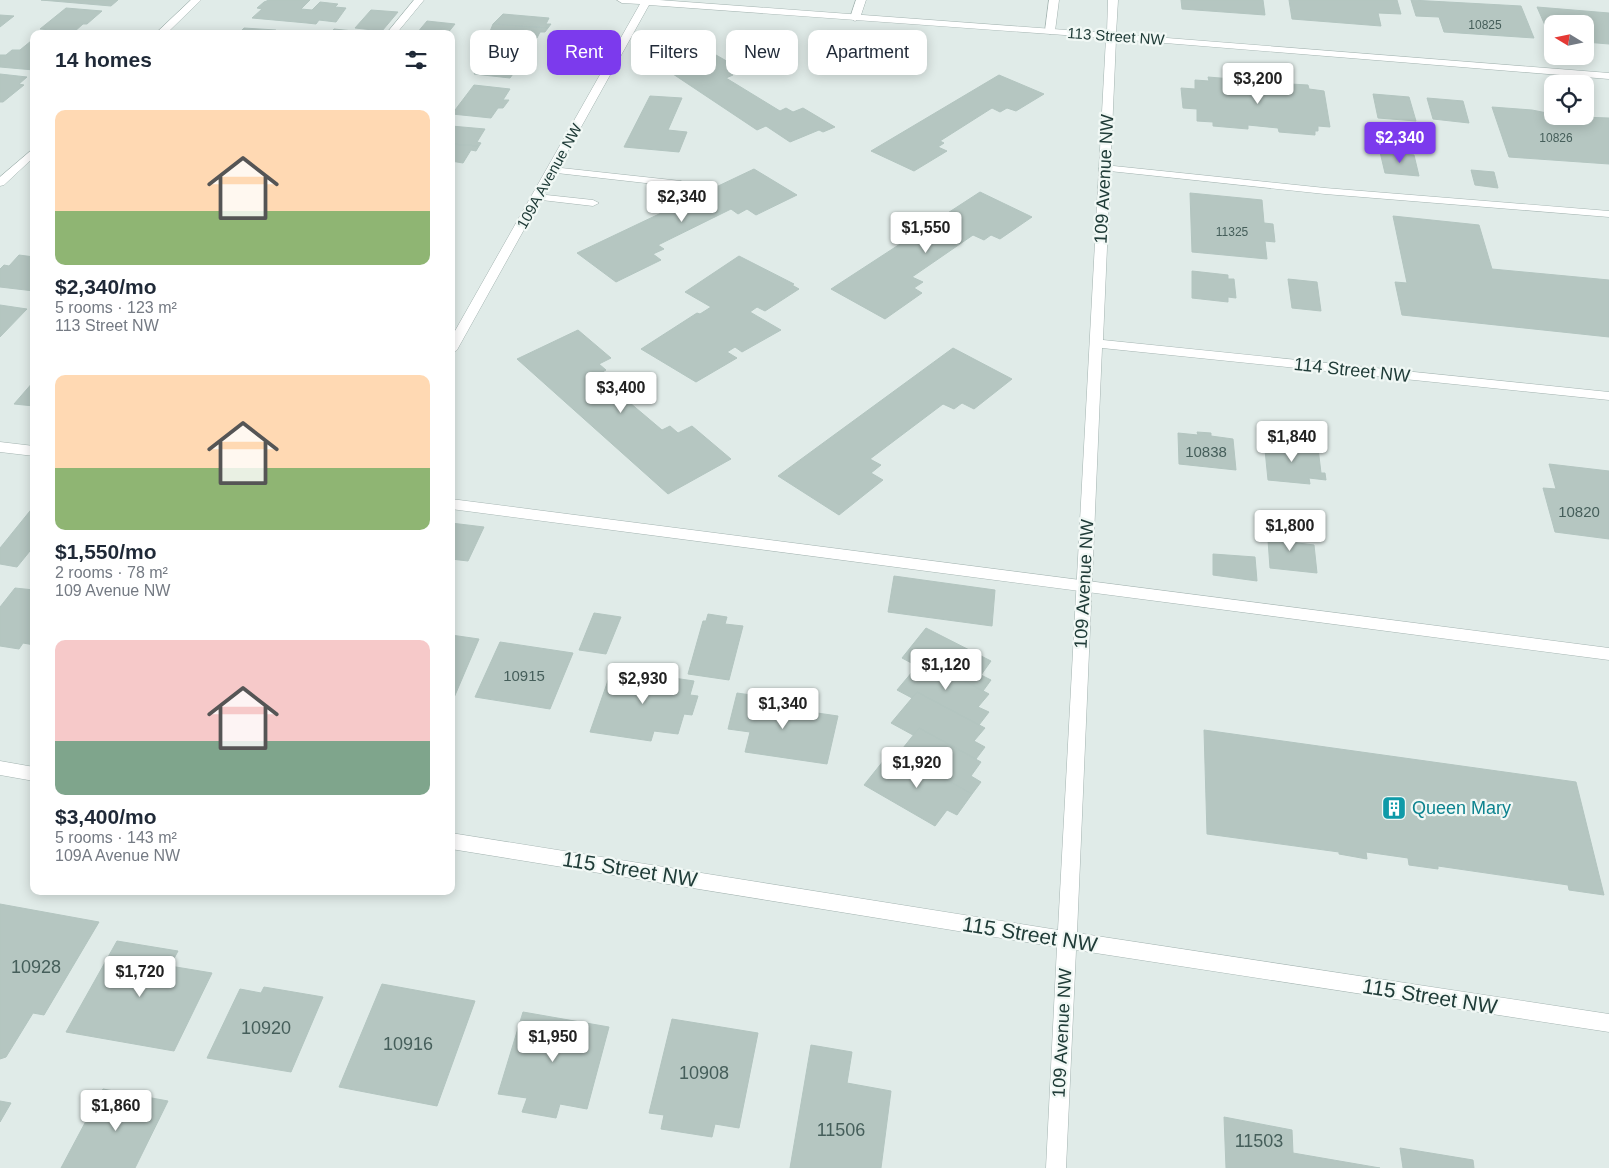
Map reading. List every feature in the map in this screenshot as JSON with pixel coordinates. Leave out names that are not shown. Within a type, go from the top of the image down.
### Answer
[{"type":"street","points":[[164,30],[196,0]]},
{"type":"street","points":[[394,30],[418,0]]},
{"type":"street","name":"113 Street NW","points":[[622,0],[1050,31],[1609,76]]},
{"type":"street","points":[[855,18],[861,0]]},
{"type":"street","points":[[1050,31],[1054,0]]},
{"type":"street","name":"109 Avenue NW","points":[[1056,1168],[1112,0]]},
{"type":"street","name":"109A Avenue NW","points":[[455,343],[646,2]]},
{"type":"street","points":[[0,183],[30,155]]},
{"type":"street","points":[[1104,168],[1325,191],[1609,214]]},
{"type":"street","points":[[552,170],[681,184]]},
{"type":"street","points":[[537,197],[592,203]]},
{"type":"street","name":"114 Street NW","points":[[1096,343],[1609,396]]},
{"type":"street","points":[[0,447],[30,451]]},
{"type":"street","points":[[455,505],[1084,584],[1609,654]]},
{"type":"street","points":[[0,768],[30,773]]},
{"type":"street","name":"115 Street NW","points":[[455,842],[1067,940],[1609,1023]]},
{"type":"building","points":[[41,0],[118,0],[111,6]]},
{"type":"building","points":[[269,0],[310,0],[301,9],[312,10],[320,2],[338,4],[335,7],[346,8],[336,22],[319,20],[316,24],[252,18],[262,9],[257,8]]},
{"type":"building","points":[[1181,0],[1263,0],[1265,15],[1182,9]]},
{"type":"building","points":[[1289,0],[1397,0],[1401,14],[1378,13],[1381,26],[1292,19]]},
{"type":"building","points":[[1411,0],[1521,6],[1534,38],[1444,32],[1439,17],[1416,16]]},
{"type":"building","points":[[1537,7],[1609,13],[1609,44],[1594,43],[1594,15],[1544,15],[1544,23]]},
{"type":"building","points":[[66,8],[102,11],[87,24],[83,24],[76,30],[40,29]]},
{"type":"building","points":[[371,10],[398,12],[383,30],[355,28]]},
{"type":"building","points":[[503,14],[549,18],[546,24],[551,24],[548,28],[493,24]]},
{"type":"building","points":[[0,15],[14,16],[0,27]]},
{"type":"building","points":[[427,21],[455,24],[450,30],[420,30]]},
{"type":"building","points":[[493,24],[548,28],[545,32],[540,32],[537,38],[537,30],[491,30]]},
{"type":"building","points":[[244,28],[276,30],[242,30]]},
{"type":"building","points":[[30,42],[30,70],[0,67],[0,55],[6,55],[12,50],[20,50]]},
{"type":"building","points":[[716,55],[726,61],[726,75],[733,75],[726,78],[780,111],[786,108],[793,112],[803,108],[835,127],[823,132],[819,130],[790,142],[766,126],[757,130],[674,75],[716,75]]},
{"type":"building","points":[[0,74],[27,77],[19,84],[24,85],[3,102],[0,102]]},
{"type":"building","points":[[483,75],[512,75],[510,78]]},
{"type":"building","points":[[999,75],[1044,94],[1016,111],[1007,108],[1000,112],[992,108],[940,141],[944,143],[938,147],[947,151],[914,171],[871,151]]},
{"type":"building","points":[[1208,77],[1244,80],[1244,84],[1273,86],[1272,83],[1308,85],[1309,89],[1324,91],[1330,127],[1318,126],[1318,131],[1315,131],[1315,135],[1279,132],[1278,128],[1248,125],[1248,129],[1213,126],[1213,122],[1197,121],[1197,109],[1183,108],[1181,88],[1195,89],[1195,80],[1209,81]]},
{"type":"building","points":[[474,85],[510,89],[503,100],[509,100],[503,108],[498,108],[491,118],[455,114],[455,110]]},
{"type":"building","points":[[1373,94],[1409,97],[1416,121],[1378,118]]},
{"type":"building","points":[[650,96],[682,98],[668,130],[687,132],[679,152],[624,147]]},
{"type":"building","points":[[1427,98],[1463,101],[1469,123],[1433,119]]},
{"type":"building","points":[[1492,107],[1544,112],[1544,125],[1594,125],[1594,117],[1609,118],[1609,164],[1509,157]]},
{"type":"building","points":[[455,126],[485,129],[477,142],[481,143],[479,146],[455,144]]},
{"type":"building","points":[[455,144],[479,146],[476,151],[471,150],[463,163],[455,162]]},
{"type":"building","points":[[1380,152],[1414,155],[1419,176],[1385,173]]},
{"type":"building","points":[[754,169],[797,195],[756,215],[747,209],[738,214],[731,209],[658,245],[664,249],[653,254],[661,260],[616,282],[577,253]]},
{"type":"building","points":[[1471,170],[1494,172],[1498,188],[1475,185]]},
{"type":"building","points":[[980,192],[1032,217],[1000,239],[991,235],[984,240],[973,235],[912,277],[923,282],[914,288],[922,293],[885,319],[831,289]]},
{"type":"building","points":[[1190,193],[1262,200],[1264,223],[1273,224],[1275,242],[1265,241],[1267,259],[1192,252]]},
{"type":"building","points":[[1393,216],[1479,225],[1492,269],[1609,280],[1609,337],[1402,315],[1395,282],[1407,283]]},
{"type":"building","points":[[19,255],[30,256],[30,291],[0,287],[0,269],[4,265],[9,266]]},
{"type":"building","points":[[739,256],[794,284],[792,285],[799,289],[765,311],[757,307],[750,312],[781,330],[742,352],[735,347],[727,352],[737,358],[696,382],[641,349],[697,313],[700,314],[711,307],[685,292]]},
{"type":"building","points":[[1192,271],[1228,275],[1228,279],[1234,279],[1236,298],[1228,297],[1228,302],[1192,298]]},
{"type":"building","points":[[1288,279],[1317,282],[1321,311],[1292,308]]},
{"type":"building","points":[[0,305],[27,309],[0,337]]},
{"type":"building","points":[[578,330],[611,358],[599,364],[606,370],[597,375],[662,430],[670,426],[678,433],[692,426],[731,459],[668,494],[517,359]]},
{"type":"building","points":[[953,348],[1012,379],[974,409],[962,403],[954,409],[943,404],[870,459],[881,465],[871,473],[883,480],[839,515],[778,476]]},
{"type":"building","points":[[30,386],[30,406],[14,404]]},
{"type":"building","points":[[1197,432],[1211,433],[1211,436],[1233,439],[1236,470],[1179,464],[1178,433],[1198,435]]},
{"type":"building","points":[[1264,440],[1285,442],[1285,445],[1318,448],[1321,473],[1325,473],[1326,480],[1309,478],[1310,484],[1268,480]]},
{"type":"building","points":[[1549,464],[1609,471],[1609,539],[1555,532],[1543,488],[1556,489]]},
{"type":"building","points":[[30,511],[30,551],[17,567],[0,564],[0,548]]},
{"type":"building","points":[[455,523],[484,527],[468,561],[455,559]]},
{"type":"building","points":[[1267,526],[1288,528],[1290,542],[1314,545],[1317,573],[1270,568]]},
{"type":"building","points":[[1213,554],[1255,557],[1257,581],[1213,575]]},
{"type":"building","points":[[894,576],[995,590],[992,626],[888,612]]},
{"type":"building","points":[[15,588],[30,590],[30,644],[23,643],[19,649],[0,646],[0,607]]},
{"type":"building","points":[[594,613],[621,617],[606,654],[579,650]]},
{"type":"building","points":[[708,614],[727,617],[725,624],[743,626],[729,680],[688,674],[703,621],[706,621]]},
{"type":"building","points":[[926,628],[991,661],[981,675],[991,680],[983,691],[923,659],[917,666],[902,658]]},
{"type":"building","points":[[455,636],[479,639],[455,695]]},
{"type":"building","points":[[500,642],[573,653],[550,709],[475,697]]},
{"type":"building","points":[[923,659],[989,694],[978,707],[989,712],[979,725],[917,692],[912,698],[897,690]]},
{"type":"building","points":[[612,669],[694,681],[690,695],[698,696],[692,715],[684,714],[678,734],[654,731],[651,741],[590,732]]},
{"type":"building","points":[[917,692],[985,728],[974,741],[985,747],[976,759],[919,728],[913,735],[891,723]]},
{"type":"building","points":[[737,693],[765,697],[762,705],[838,716],[827,764],[745,752],[750,732],[728,729]]},
{"type":"building","points":[[919,728],[981,762],[971,776],[981,782],[972,794],[899,753]]},
{"type":"building","name":"Queen Mary","points":[[1204,730],[1576,782],[1604,895],[1569,890],[1568,885],[1438,866],[1438,869],[1409,865],[1408,858],[1366,852],[1367,859],[1339,854],[1339,852],[1207,834]]},
{"type":"building","points":[[892,750],[972,794],[957,815],[947,810],[935,826],[864,785]]},
{"type":"building","points":[[0,904],[99,922],[44,1015],[33,1013],[6,1057],[0,1059]]},
{"type":"building","points":[[117,941],[178,951],[170,966],[212,973],[174,1051],[66,1032]]},
{"type":"building","points":[[382,984],[475,1001],[437,1106],[339,1087]]},
{"type":"building","points":[[264,987],[323,997],[291,1072],[207,1058],[240,989],[261,993]]},
{"type":"building","points":[[523,1012],[609,1027],[587,1109],[560,1104],[556,1118],[522,1112],[527,1098],[498,1094]]},
{"type":"building","points":[[672,1019],[758,1033],[739,1128],[715,1124],[712,1137],[661,1129],[664,1115],[649,1113]]},
{"type":"building","points":[[811,1045],[852,1052],[847,1083],[891,1091],[881,1168],[790,1168]]},
{"type":"building","points":[[103,1089],[168,1101],[135,1168],[61,1168]]},
{"type":"building","points":[[0,1101],[11,1103],[0,1122]]},
{"type":"building","points":[[1224,1117],[1292,1130],[1293,1153],[1380,1168],[1226,1168]]},
{"type":"building","points":[[1400,1148],[1473,1160],[1474,1168],[1403,1168]]},
{"type":"place","name":"Queen Mary","points":[[1394,808]]}]
